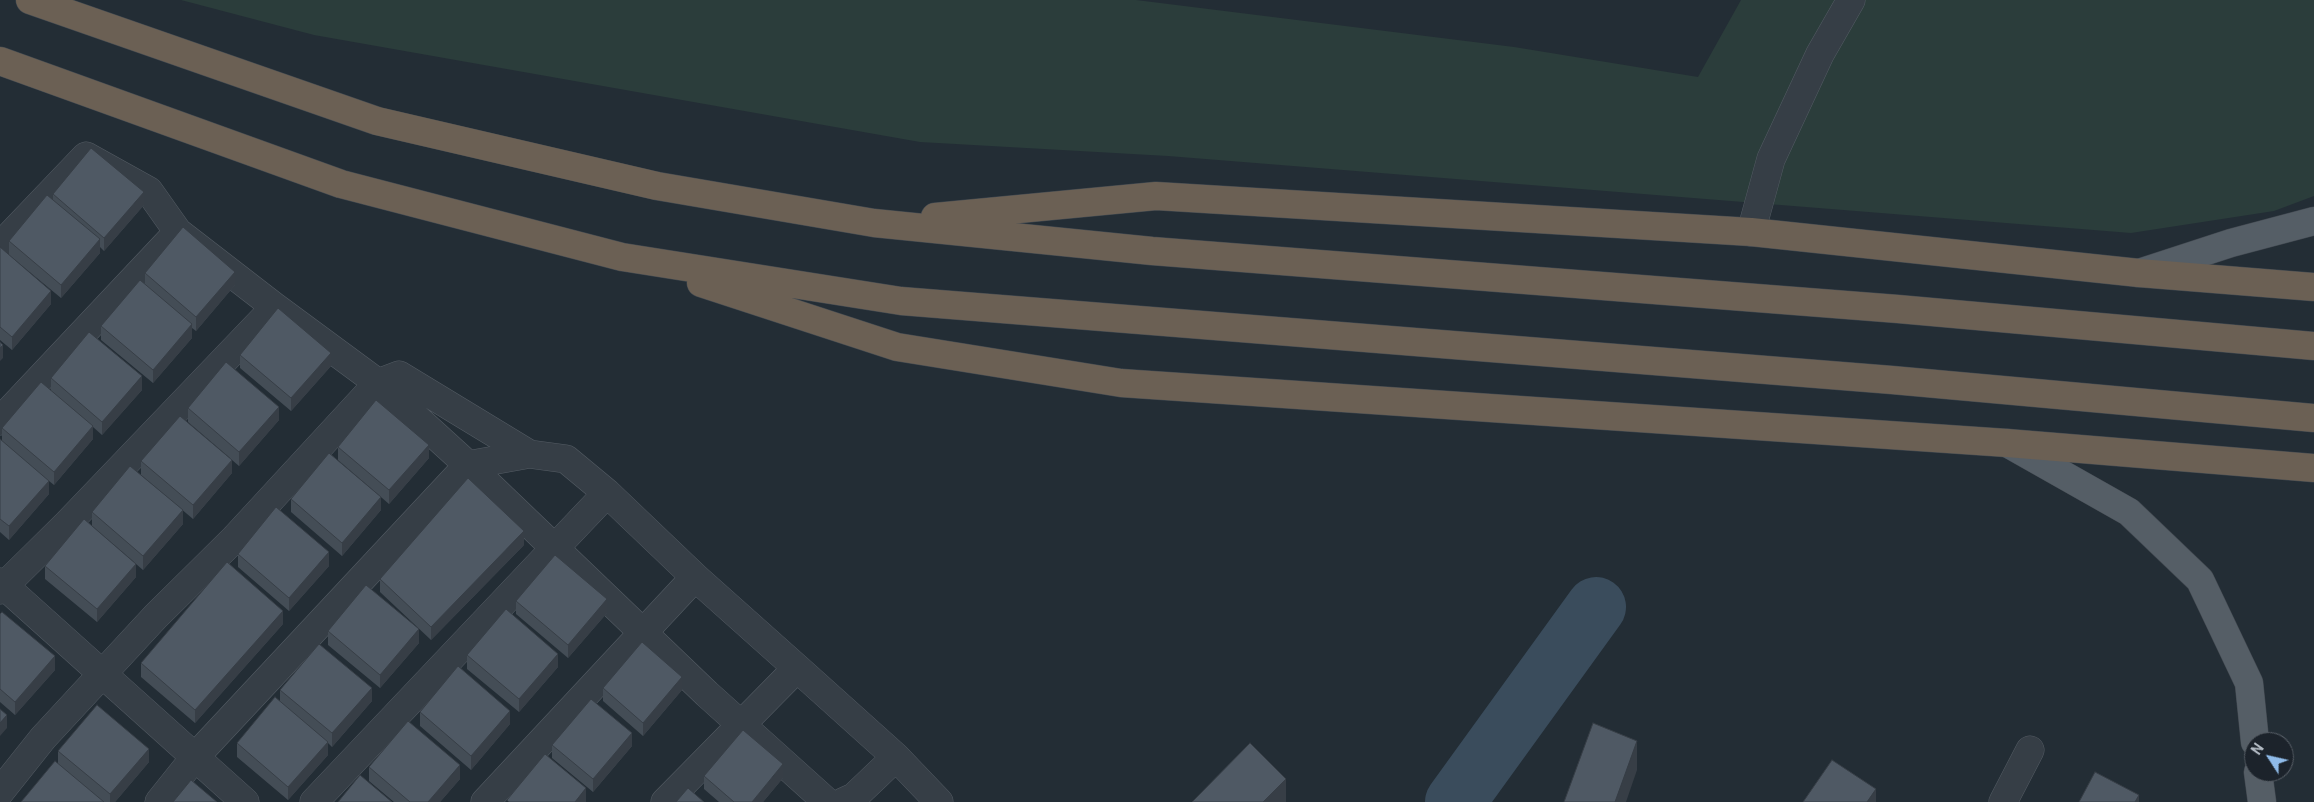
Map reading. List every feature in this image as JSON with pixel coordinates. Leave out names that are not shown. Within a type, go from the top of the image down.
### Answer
[{"type":"highway","points":[[30,0],[377,121],[657,186],[874,223],[1152,251],[1898,309],[2314,346]]},
{"type":"highway","points":[[0,61],[341,184],[622,257],[896,347],[1121,383],[2007,443],[2314,468]]},
{"type":"highway","points":[[874,223],[1156,196],[1751,232],[2139,273],[2314,287]]},
{"type":"highway","points":[[622,257],[901,301],[1892,380],[2314,418]]},
{"type":"main road","points":[[2139,273],[2231,244],[2314,221]]},
{"type":"main road","points":[[2007,443],[2128,512],[2200,580],[2248,683],[2254,732]]},
{"type":"main road","points":[[2259,782],[2262,802]]},
{"type":"street","points":[[1751,232],[1771,160],[1820,54],[1851,0]]},
{"type":"street","points":[[0,246],[86,156],[149,191],[178,232],[378,383],[827,802]]},
{"type":"street","points":[[0,421],[178,232]]},
{"type":"street","points":[[245,802],[103,674],[1,586],[68,523],[275,307]]},
{"type":"street","points":[[0,792],[42,738],[156,616],[234,539],[378,383],[399,375],[529,454]]},
{"type":"street","points":[[159,802],[195,757],[468,465],[529,454],[566,459],[606,493],[695,577],[896,757],[939,802]]},
{"type":"street","points":[[314,802],[606,493]]},
{"type":"street","points":[[485,802],[695,577]]},
{"type":"street","points":[[665,802],[797,668]]},
{"type":"street","points":[[2003,802],[2030,750]]},
{"type":"street","points":[[843,802],[854,796],[896,757]]},
{"type":"shaded area","points":[[181,0],[1136,0],[1514,47],[1698,77],[1741,0],[2314,0],[2314,196],[2274,211],[2131,233],[1168,156],[920,142],[314,35]]},
{"type":"building","points":[[91,148],[144,192],[104,238],[53,194]]},
{"type":"building","points":[[47,195],[100,239],[61,285],[9,241]]},
{"type":"building","points":[[183,227],[235,272],[196,317],[145,273]]},
{"type":"building","points":[[0,247],[51,291],[12,337],[0,327]]},
{"type":"building","points":[[140,280],[192,324],[153,370],[101,326]]},
{"type":"building","points":[[278,308],[331,353],[291,398],[240,355]]},
{"type":"building","points":[[89,332],[142,376],[102,422],[51,378]]},
{"type":"building","points":[[226,362],[279,407],[239,452],[188,408]]},
{"type":"building","points":[[41,382],[93,426],[54,472],[2,428]]},
{"type":"building","points":[[376,400],[429,445],[389,490],[338,447]]},
{"type":"building","points":[[180,416],[232,460],[193,505],[141,461]]},
{"type":"building","points":[[0,439],[49,481],[9,526],[0,519]]},
{"type":"building","points":[[329,453],[381,497],[342,543],[291,499]]},
{"type":"building","points":[[130,466],[183,510],[143,556],[92,512]]},
{"type":"building","points":[[468,478],[524,531],[431,627],[380,579]]},
{"type":"building","points":[[276,507],[329,552],[289,598],[238,554]]},
{"type":"building","points":[[84,519],[136,564],[97,609],[45,566]]},
{"type":"building","points":[[555,555],[607,599],[568,645],[516,601]]},
{"type":"building","points":[[227,562],[283,611],[195,710],[141,663]]},
{"type":"building","points":[[366,585],[419,629],[380,675],[328,631]]},
{"type":"building","points":[[506,609],[558,654],[519,699],[467,655]]},
{"type":"building","points":[[2,612],[55,656],[15,702],[0,689],[0,614]]},
{"type":"building","points":[[642,642],[682,677],[643,723],[603,688]]},
{"type":"building","points":[[319,644],[372,688],[332,733],[280,690]]},
{"type":"building","points":[[458,666],[510,711],[471,756],[420,712]]},
{"type":"building","points":[[275,697],[328,742],[288,787],[237,743]]},
{"type":"building","points":[[591,699],[632,733],[593,779],[552,745]]},
{"type":"building","points":[[97,705],[149,749],[110,794],[58,751]]},
{"type":"building","points":[[0,709],[7,715],[0,723]]},
{"type":"building","points":[[408,721],[460,765],[428,802],[410,802],[369,767]]},
{"type":"building","points":[[1593,723],[1637,741],[1615,802],[1564,802]]},
{"type":"building","points":[[743,730],[783,764],[752,802],[734,802],[704,776]]},
{"type":"building","points":[[1250,743],[1286,779],[1263,802],[1192,802]]},
{"type":"building","points":[[545,754],[586,788],[575,802],[509,802],[507,800]]},
{"type":"building","points":[[1832,760],[1876,789],[1867,802],[1803,802]]},
{"type":"building","points":[[55,761],[104,802],[21,802]]},
{"type":"building","points":[[2095,772],[2139,795],[2135,802],[2079,802]]},
{"type":"building","points":[[360,775],[392,802],[338,802]]},
{"type":"building","points":[[191,780],[217,802],[173,802]]},
{"type":"building","points":[[688,788],[704,802],[676,802]]},
{"type":"waterway","points":[[1455,802],[1596,607]]}]
